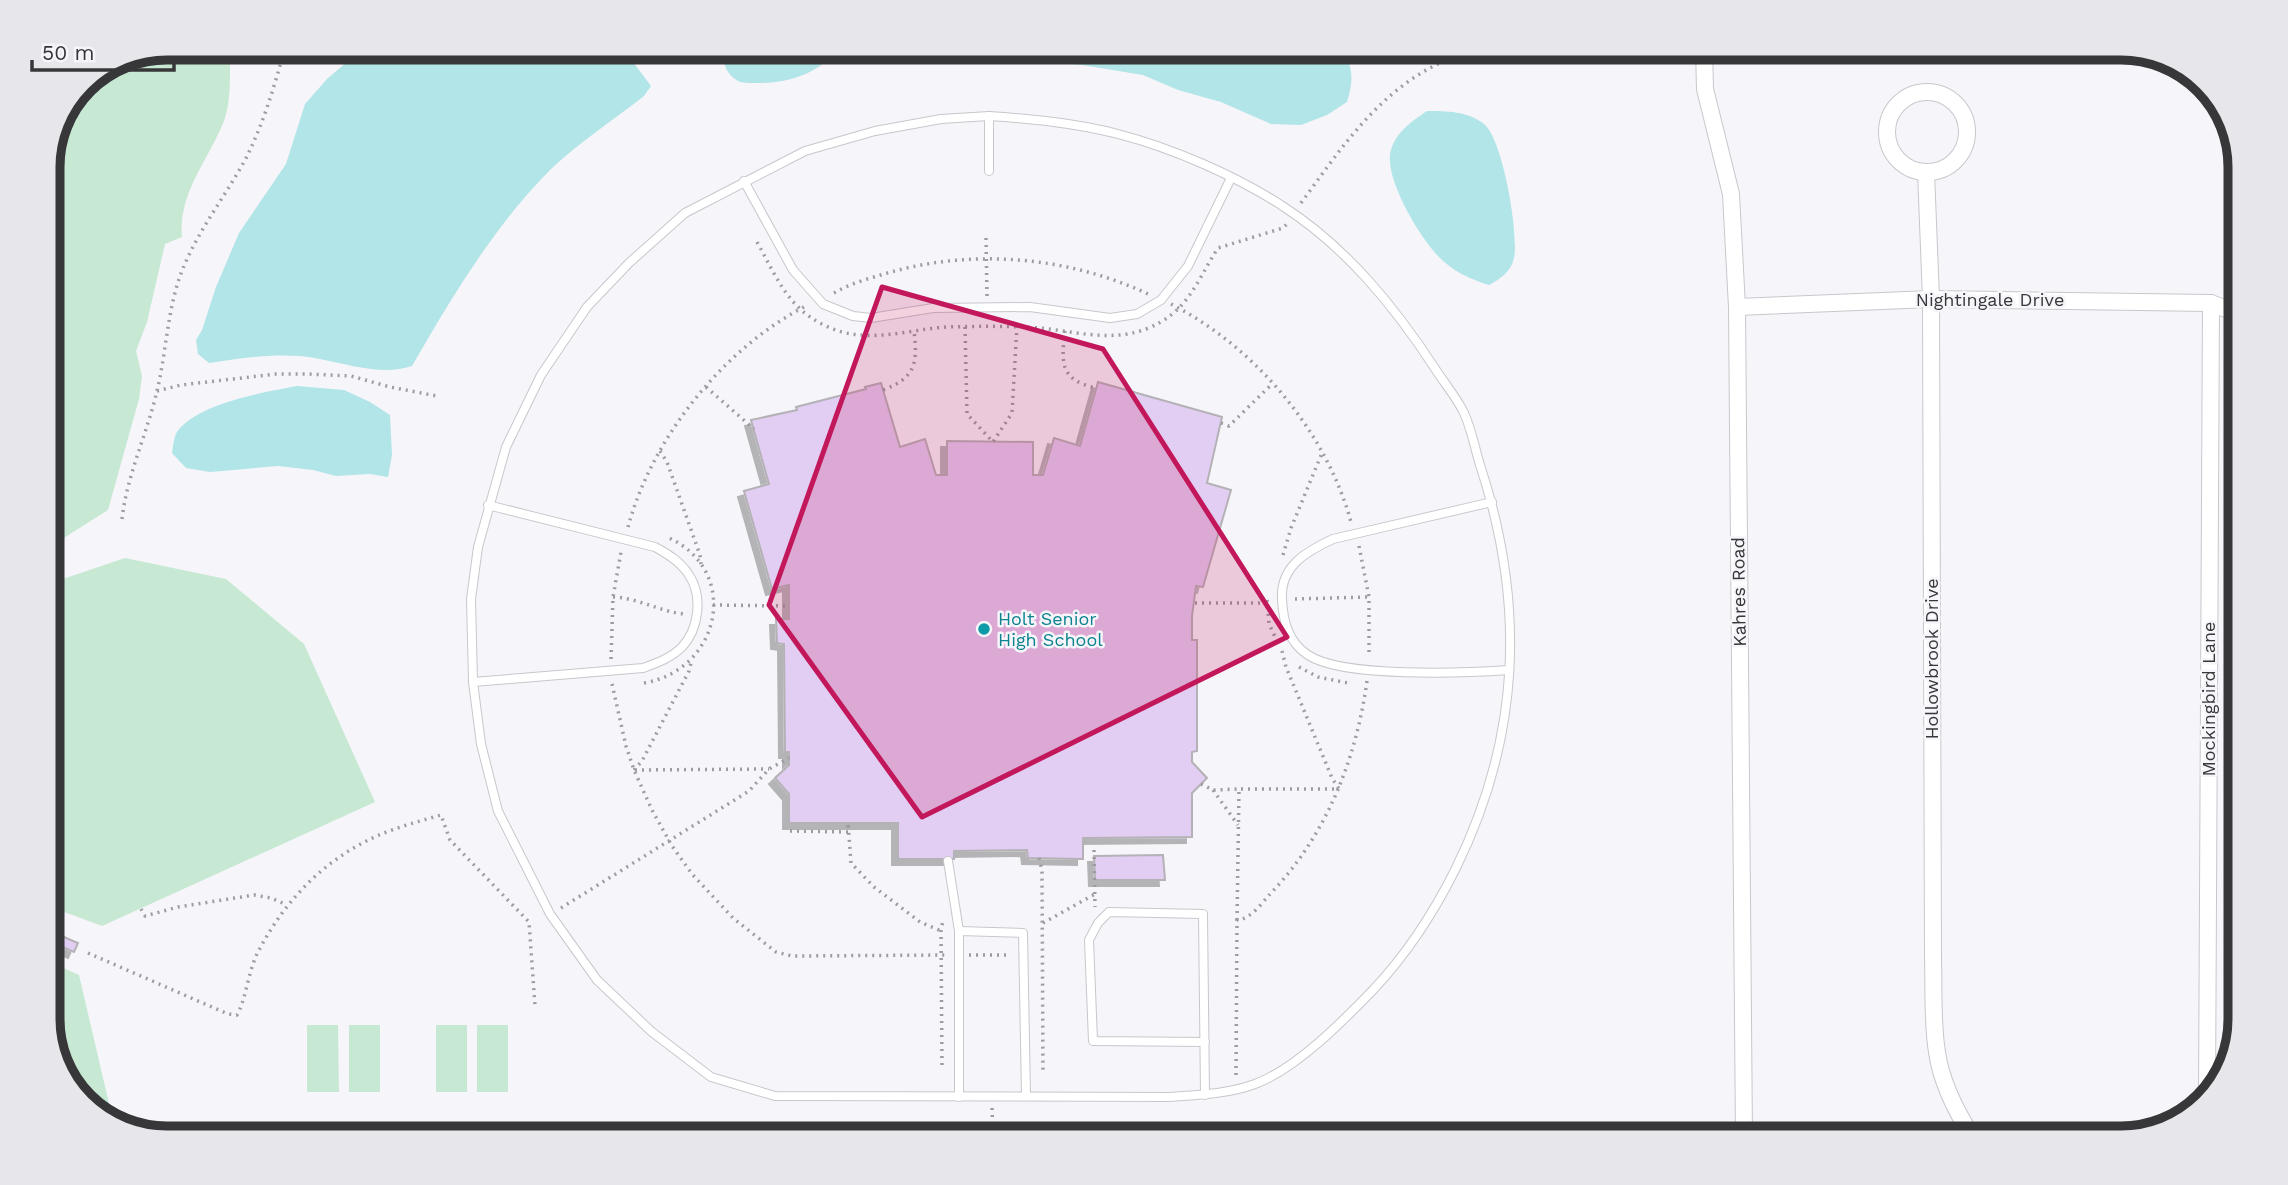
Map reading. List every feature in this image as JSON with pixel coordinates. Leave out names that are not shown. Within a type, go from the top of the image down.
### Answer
[{"type":"street","name":"Kahres Road","points":[[1704,60],[1705,89],[1731,194],[1737,307],[1744,1126]]},
{"type":"street","points":[[1918,92],[1931,92],[1954,102],[1966,121],[1965,145],[1956,159],[1947,167],[1926,172],[1911,169],[1897,159],[1889,146],[1887,124],[1891,111],[1899,102],[1918,92]]},
{"type":"street","name":"Hollowbrook Drive","points":[[1926,172],[1931,299],[1933,944],[1937,1052],[1945,1083],[1965,1126]]},
{"type":"street","name":"Nightingale Drive","points":[[1737,307],[1931,299],[2211,303],[2228,310]]},
{"type":"street","name":"Mockingbird Lane","points":[[2207,1083],[2211,303]]},
{"type":"lane","points":[[989,116],[989,172]]},
{"type":"lane","points":[[989,116],[1048,121],[1117,134],[1178,155],[1231,178],[1294,214],[1325,238],[1379,290],[1411,332],[1464,413],[1492,502],[1506,569],[1510,623],[1504,727],[1486,798],[1463,854],[1439,902],[1411,946],[1341,1024],[1291,1063],[1255,1084],[1205,1095],[775,1096],[711,1077],[652,1032],[597,980],[550,914],[498,811],[481,744],[473,682],[471,599],[478,547],[488,505],[506,447],[535,387],[587,307],[629,263],[685,213],[744,181],[805,151],[875,131],[941,119],[989,116]]},
{"type":"lane","points":[[744,181],[793,270],[823,304],[853,316],[871,318],[933,308],[1030,307],[1110,318],[1137,314],[1161,300],[1188,266],[1231,178]]},
{"type":"lane","points":[[1492,502],[1333,539],[1310,550],[1290,566],[1281,591],[1283,619],[1293,640],[1308,655],[1330,665],[1456,673],[1509,670]]},
{"type":"lane","points":[[473,682],[643,668],[663,661],[682,647],[698,615],[697,597],[690,576],[672,556],[655,547],[488,505]]},
{"type":"lane","points":[[948,861],[959,931],[959,1097]]},
{"type":"lane","points":[[1205,1042],[1094,1041],[1089,940],[1098,923],[1109,912],[1203,914],[1205,1042],[1205,1095]]},
{"type":"lane","points":[[959,931],[1023,933],[1026,1096]]},
{"type":"path","points":[[122,519],[132,469],[157,391],[169,310],[187,258],[244,160],[270,100],[282,60]]},
{"type":"path","points":[[757,242],[799,310],[824,326],[841,332],[871,336],[965,327],[1017,326],[1106,336],[1128,334],[1153,326],[1179,309],[1194,290],[1218,248],[1283,228],[1346,142],[1384,100],[1412,79],[1449,60]]},
{"type":"path","points":[[986,239],[987,326]]},
{"type":"path","points":[[1043,955],[805,957],[776,952],[748,931],[713,897],[692,874],[669,840],[634,770],[611,681],[613,597],[625,539],[650,470],[681,418],[706,387],[751,344],[799,310],[843,288],[895,271],[938,263],[986,259],[1017,260],[1072,268],[1130,285],[1179,309],[1239,351],[1272,384],[1300,418],[1322,453],[1342,493],[1366,574],[1371,636],[1367,683],[1355,746],[1322,824],[1292,870],[1250,916],[1237,920]]},
{"type":"path","points":[[965,327],[967,414],[993,442],[1012,413],[1017,326]]},
{"type":"path","points":[[883,390],[897,384],[909,374],[916,350],[914,331]]},
{"type":"path","points":[[1065,331],[1062,356],[1066,370],[1074,380],[1096,388]]},
{"type":"path","points":[[157,391],[181,385],[276,374],[308,374],[351,376],[437,396]]},
{"type":"path","points":[[1221,424],[1229,426],[1272,384]]},
{"type":"path","points":[[706,387],[754,429]]},
{"type":"path","points":[[634,684],[662,679],[692,659],[707,638],[714,605],[712,590],[700,555],[660,451]]},
{"type":"path","points":[[1288,552],[1282,559],[1291,528],[1322,453]]},
{"type":"path","points":[[1342,524],[1351,522]]},
{"type":"path","points":[[629,524],[639,527]]},
{"type":"path","points":[[660,533],[677,541],[701,564]]},
{"type":"path","points":[[1267,597],[1269,624],[1282,650],[1286,667],[1321,754],[1339,789]]},
{"type":"path","points":[[1295,599],[1369,597]]},
{"type":"path","points":[[1195,603],[1267,603]]},
{"type":"path","points":[[1282,650],[1294,663],[1318,677],[1367,683]]},
{"type":"path","points":[[634,770],[648,750],[689,671],[692,659]]},
{"type":"path","points":[[614,687],[621,685]]},
{"type":"path","points":[[530,926],[749,791],[769,769],[789,758]]},
{"type":"path","points":[[634,770],[769,769]]},
{"type":"path","points":[[1201,784],[1213,789],[1339,789]]},
{"type":"path","points":[[1213,789],[1238,825]]},
{"type":"path","points":[[1237,1088],[1238,789]]},
{"type":"path","points":[[88,953],[228,1014],[237,1015],[256,956],[287,905],[311,880],[338,857],[380,835],[441,815],[450,840],[530,926],[535,1006]]},
{"type":"path","points":[[790,831],[848,831],[848,823],[852,863],[874,887],[920,922],[941,931]]},
{"type":"path","points":[[1094,850],[1095,907]]},
{"type":"path","points":[[1039,858],[1042,870],[1043,923],[1043,1072]]},
{"type":"path","points":[[1043,923],[1095,894]]},
{"type":"path","points":[[141,909],[145,916],[178,907],[254,895],[287,905]]},
{"type":"path","points":[[942,1065],[943,908]]},
{"type":"path","points":[[992,1096],[993,1126]]},
{"type":"highlighted area","points":[[882,287],[1103,349],[1287,637],[922,817],[769,605]]},
{"type":"green space","points":[[166,60],[230,60],[230,89],[224,121],[189,192],[182,221],[182,237],[165,244],[147,322],[136,351],[142,376],[139,399],[108,510],[60,540],[60,159],[63,139],[70,119],[82,101],[107,77],[125,68]]},
{"type":"green space","points":[[125,558],[226,579],[304,644],[375,802],[102,926],[60,910],[60,580]]},
{"type":"green space","points":[[60,966],[79,975],[111,1110],[77,1078],[65,1053],[60,1026]]},
{"type":"green space","points":[[307,1025],[338,1025],[339,1092],[307,1092]]},
{"type":"green space","points":[[349,1025],[380,1025],[380,1092],[349,1092]]},
{"type":"green space","points":[[436,1025],[467,1025],[467,1092],[436,1092]]},
{"type":"green space","points":[[477,1025],[508,1025],[508,1092],[477,1092]]},
{"type":"water","points":[[349,60],[600,60],[633,62],[651,86],[644,96],[561,160],[530,191],[475,263],[412,366],[370,369],[300,356],[254,357],[209,363],[198,354],[196,340],[216,287],[239,233],[286,164],[305,104],[327,79]]},
{"type":"water","points":[[827,60],[818,68],[798,77],[765,83],[744,83],[734,79],[724,62]]},
{"type":"water","points":[[924,60],[988,60],[936,62]]},
{"type":"water","points":[[1025,60],[1347,60],[1351,76],[1347,102],[1327,115],[1301,125],[1271,124],[1221,102],[1178,90],[1143,75],[1082,65]]},
{"type":"water","points":[[1427,111],[1471,116],[1484,124],[1497,148],[1512,209],[1515,246],[1514,258],[1508,271],[1489,285],[1462,274],[1438,256],[1422,236],[1399,194],[1390,166],[1392,148],[1409,124]]},
{"type":"water","points":[[297,386],[344,390],[390,415],[392,455],[388,477],[370,474],[336,476],[278,466],[210,472],[186,468],[172,453],[177,432],[199,414],[232,401]]},
{"type":"building","name":"Holt Senior High School","points":[[1098,382],[1222,417],[1207,483],[1231,490],[1203,587],[1196,586],[1192,616],[1192,640],[1197,640],[1197,751],[1192,752],[1192,762],[1207,778],[1192,793],[1192,837],[1083,838],[1083,859],[1028,858],[1027,850],[954,851],[954,859],[898,859],[898,823],[789,823],[789,794],[775,778],[789,765],[789,752],[785,752],[784,644],[777,643],[776,619],[789,619],[789,585],[772,589],[744,491],[769,484],[751,420],[797,410],[796,407],[881,383],[900,447],[925,439],[936,475],[947,475],[947,441],[1033,442],[1033,475],[1043,475],[1054,438],[1080,446]]},
{"type":"building","points":[[1163,855],[1165,880],[1095,880],[1094,856]]},
{"type":"building","points":[[60,935],[78,943],[74,952],[60,946]]},
{"type":"place","name":"Holt Senior High School","points":[[984,629]]}]
